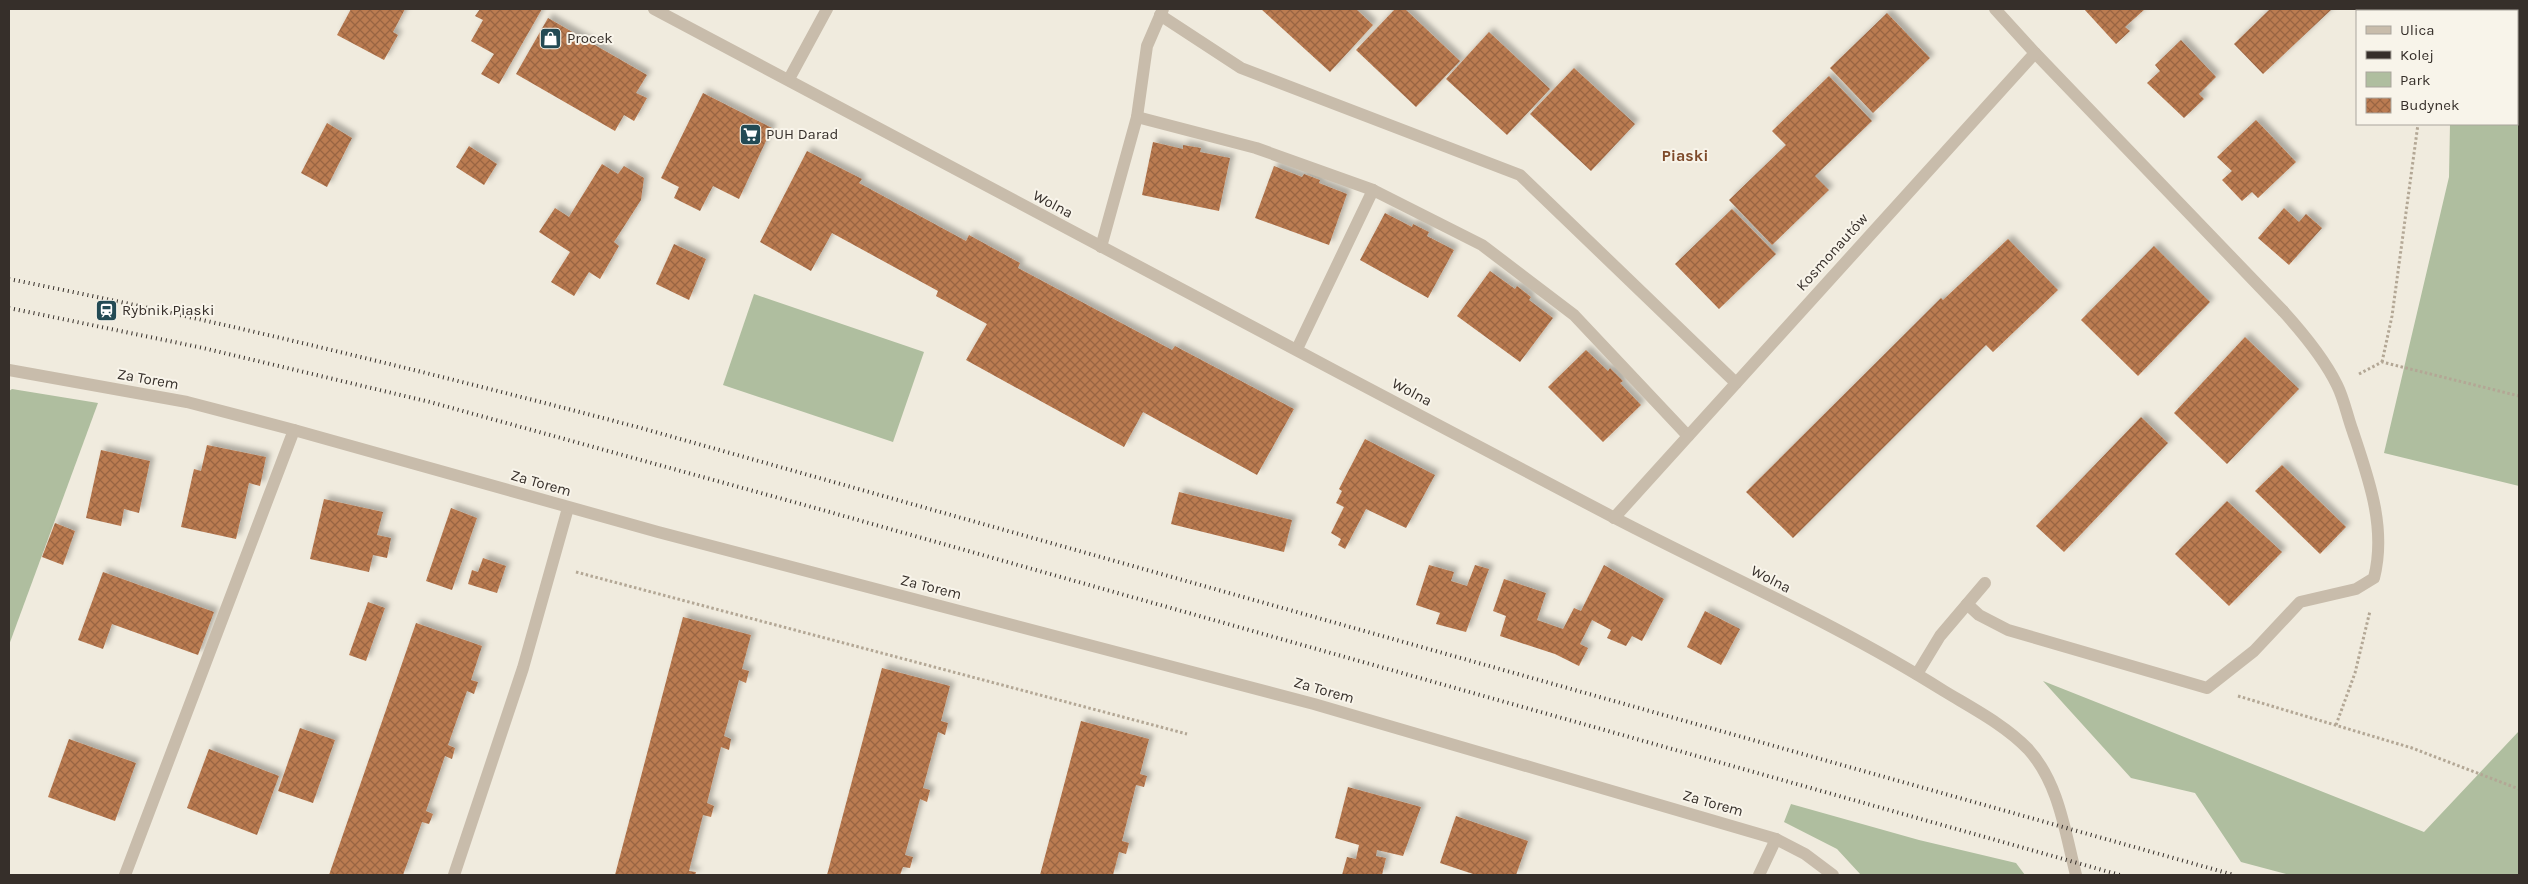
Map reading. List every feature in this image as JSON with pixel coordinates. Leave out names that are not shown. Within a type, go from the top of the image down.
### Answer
[{"type":"street","name":"Wolna","points":[[654,9],[1614,518],[1825,624],[1917,674],[1984,716],[2028,749],[2047,776],[2054,793],[2076,875]]},
{"type":"street","points":[[789,79],[827,9]]},
{"type":"street","points":[[1967,604],[1979,615],[2008,630],[2208,688],[2254,651],[2300,602],[2356,588],[2374,578],[2379,557],[2378,523],[2365,466],[2337,385],[2300,330],[1995,9]]},
{"type":"street","points":[[1101,247],[1137,117],[1147,46],[1161,12],[1241,68],[1520,175],[1736,383]]},
{"type":"street","name":"Kosmonautów","points":[[1614,518],[2035,53]]},
{"type":"street","points":[[1137,117],[1256,148],[1373,190],[1482,245],[1574,315],[1688,436]]},
{"type":"street","points":[[1297,349],[1373,190]]},
{"type":"street","name":"Za Torem","points":[[9,370],[187,402],[294,430],[568,508],[1314,704],[1776,839],[1805,854],[1833,875]]},
{"type":"street","points":[[125,875],[294,430]]},
{"type":"street","points":[[454,875],[523,668],[568,508]]},
{"type":"street","points":[[1917,674],[1940,636],[1985,583]]},
{"type":"street","points":[[1759,875],[1776,839]]},
{"type":"path","points":[[2382,362],[2392,316],[2418,125]]},
{"type":"path","points":[[2337,385],[2382,362],[2519,396]]},
{"type":"path","points":[[553,566],[1188,734]]},
{"type":"path","points":[[2336,725],[2355,673],[2370,615],[2374,578]]},
{"type":"path","points":[[2208,688],[2412,748],[2519,789]]},
{"type":"green space","points":[[2519,9],[2519,486],[2384,453],[2449,177],[2450,125],[2518,125],[2518,10],[2453,10]]},
{"type":"green space","points":[[754,294],[924,352],[893,442],[723,385]]},
{"type":"green space","points":[[12,389],[98,403],[9,645],[9,391]]},
{"type":"green space","points":[[2043,681],[2424,832],[2519,731],[2519,875],[2290,875],[2241,862],[2195,793],[2131,778]]},
{"type":"green space","points":[[1791,804],[1919,840],[2016,863],[2025,875],[1861,875],[1837,849],[1784,822]]},
{"type":"building","points":[[351,9],[405,9],[393,32],[398,35],[384,60],[337,35]]},
{"type":"building","points":[[480,9],[542,9],[499,84],[481,74],[494,54],[471,41],[483,20],[475,16]]},
{"type":"building","points":[[1261,9],[1356,9],[1373,25],[1330,72]]},
{"type":"building","points":[[1395,9],[1405,9],[1460,61],[1416,107],[1356,50]]},
{"type":"building","points":[[2084,9],[2145,9],[2125,27],[2130,31],[2116,44]]},
{"type":"building","points":[[2270,9],[2332,9],[2263,74],[2234,44]]},
{"type":"building","points":[[1887,13],[1930,58],[1873,113],[1830,68]]},
{"type":"building","points":[[548,18],[647,75],[636,93],[647,98],[634,121],[624,115],[615,131],[516,74]]},
{"type":"building","points":[[1489,32],[1550,89],[1507,135],[1446,79]]},
{"type":"building","points":[[2181,40],[2216,77],[2199,94],[2204,99],[2184,118],[2147,83],[2160,71],[2155,65]]},
{"type":"building","points":[[1574,68],[1635,124],[1591,171],[1530,114]]},
{"type":"building","points":[[1829,76],[1872,121],[1815,176],[1829,190],[1772,245],[1729,200],[1786,145],[1772,131]]},
{"type":"building","points":[[703,93],[772,128],[739,199],[713,186],[700,211],[674,198],[679,187],[661,178]]},
{"type":"building","points":[[2256,120],[2296,162],[2258,198],[2252,192],[2242,201],[2222,180],[2232,171],[2217,157]]},
{"type":"building","points":[[327,123],[352,138],[327,187],[301,173]]},
{"type":"building","points":[[1153,142],[1183,149],[1183,145],[1201,148],[1200,152],[1230,158],[1219,211],[1142,195]]},
{"type":"building","points":[[469,146],[497,164],[484,185],[456,167]]},
{"type":"building","points":[[807,151],[862,179],[859,183],[966,241],[969,235],[1020,263],[1018,268],[1172,350],[1175,346],[1294,409],[1257,475],[1143,412],[1124,447],[966,360],[987,324],[936,296],[938,291],[832,233],[811,271],[760,242]]},
{"type":"building","points":[[602,164],[618,174],[624,166],[644,178],[641,200],[614,242],[619,246],[600,279],[589,272],[574,296],[551,282],[570,252],[539,232],[555,208],[569,217]]},
{"type":"building","points":[[1274,166],[1302,177],[1304,174],[1320,180],[1319,183],[1347,194],[1329,245],[1255,218]]},
{"type":"building","points":[[2284,208],[2299,222],[2306,214],[2322,228],[2289,265],[2258,238]]},
{"type":"building","points":[[1732,209],[1776,254],[1719,309],[1675,264]]},
{"type":"building","points":[[1385,213],[1412,227],[1413,224],[1429,232],[1427,236],[1454,250],[1428,298],[1360,260]]},
{"type":"building","points":[[2008,239],[2058,290],[1993,352],[1986,345],[1793,538],[1746,492],[1941,298],[1943,300]]},
{"type":"building","points":[[674,244],[706,259],[689,300],[656,284]]},
{"type":"building","points":[[2154,246],[2210,302],[2138,376],[2081,320]]},
{"type":"building","points":[[1490,271],[1515,289],[1517,286],[1531,297],[1529,300],[1553,318],[1520,362],[1457,316]]},
{"type":"building","points":[[2245,337],[2299,389],[2227,464],[2174,413]]},
{"type":"building","points":[[1586,350],[1608,371],[1610,368],[1623,381],[1620,383],[1641,405],[1603,442],[1548,387]]},
{"type":"building","points":[[2141,417],[2168,443],[2064,552],[2036,526]]},
{"type":"building","points":[[1365,439],[1435,475],[1406,528],[1366,509],[1345,549],[1338,545],[1341,539],[1331,533],[1344,507],[1336,503],[1342,491],[1339,489]]},
{"type":"building","points":[[207,445],[266,457],[260,486],[249,483],[236,539],[181,527],[194,469],[201,471]]},
{"type":"building","points":[[101,450],[150,461],[139,513],[124,509],[121,526],[86,518]]},
{"type":"building","points":[[2282,465],[2346,527],[2320,554],[2255,491]]},
{"type":"building","points":[[1179,492],[1292,520],[1284,552],[1171,524]]},
{"type":"building","points":[[324,499],[383,512],[377,535],[391,538],[387,558],[373,555],[369,572],[310,559]]},
{"type":"building","points":[[2227,501],[2282,552],[2229,606],[2175,554]]},
{"type":"building","points":[[451,508],[477,518],[452,590],[426,581]]},
{"type":"building","points":[[55,523],[75,531],[63,565],[42,557]]},
{"type":"building","points":[[483,558],[506,566],[497,593],[468,584],[472,570],[478,572]]},
{"type":"building","points":[[1429,565],[1454,572],[1451,581],[1467,586],[1475,565],[1489,569],[1466,632],[1436,624],[1440,613],[1416,605]]},
{"type":"building","points":[[1604,565],[1664,599],[1642,641],[1632,636],[1626,646],[1607,638],[1611,630],[1592,620],[1580,644],[1588,648],[1579,666],[1555,654],[1500,636],[1506,616],[1493,611],[1504,579],[1546,593],[1537,620],[1563,629],[1574,608],[1581,611]]},
{"type":"building","points":[[103,572],[214,612],[198,655],[112,624],[103,649],[78,640]]},
{"type":"building","points":[[368,602],[385,608],[366,661],[349,655]]},
{"type":"building","points":[[1705,611],[1740,629],[1721,665],[1687,647]]},
{"type":"building","points":[[683,617],[751,635],[742,669],[749,671],[746,683],[739,680],[724,736],[731,739],[729,750],[721,747],[707,803],[714,806],[711,817],[703,815],[689,871],[696,872],[695,875],[615,875]]},
{"type":"building","points":[[416,623],[482,646],[471,680],[478,682],[474,694],[467,691],[448,745],[455,748],[452,759],[445,756],[426,811],[433,814],[429,824],[422,822],[403,875],[329,875]]},
{"type":"building","points":[[882,668],[950,686],[941,721],[948,723],[945,735],[938,732],[923,788],[930,790],[927,802],[920,799],[905,855],[913,857],[910,868],[903,867],[900,875],[827,875]]},
{"type":"building","points":[[1081,721],[1149,739],[1140,774],[1147,776],[1144,787],[1136,785],[1122,841],[1129,843],[1126,854],[1119,852],[1113,875],[1040,875]]},
{"type":"building","points":[[300,728],[335,740],[313,803],[278,791]]},
{"type":"building","points":[[69,739],[136,763],[115,821],[48,797]]},
{"type":"building","points":[[209,749],[279,776],[257,835],[187,808]]},
{"type":"building","points":[[1348,787],[1421,807],[1403,856],[1377,850],[1376,856],[1386,858],[1382,875],[1342,875],[1347,857],[1356,859],[1359,845],[1335,838]]},
{"type":"building","points":[[1456,816],[1528,841],[1516,875],[1476,875],[1440,863]]},
{"type":"railway","points":[[9,279],[168,312],[326,349],[641,428],[2234,875]]},
{"type":"railway","points":[[9,308],[203,348],[430,402],[819,509],[2120,875]]},
{"type":"place","name":"Procek","points":[[551,38]]},
{"type":"place","name":"PUH Darad","points":[[750,134]]},
{"type":"place","name":"Rybnik Piaski","points":[[106,310]]},
{"type":"district","name":"Piaski","points":[[1685,155]]}]
